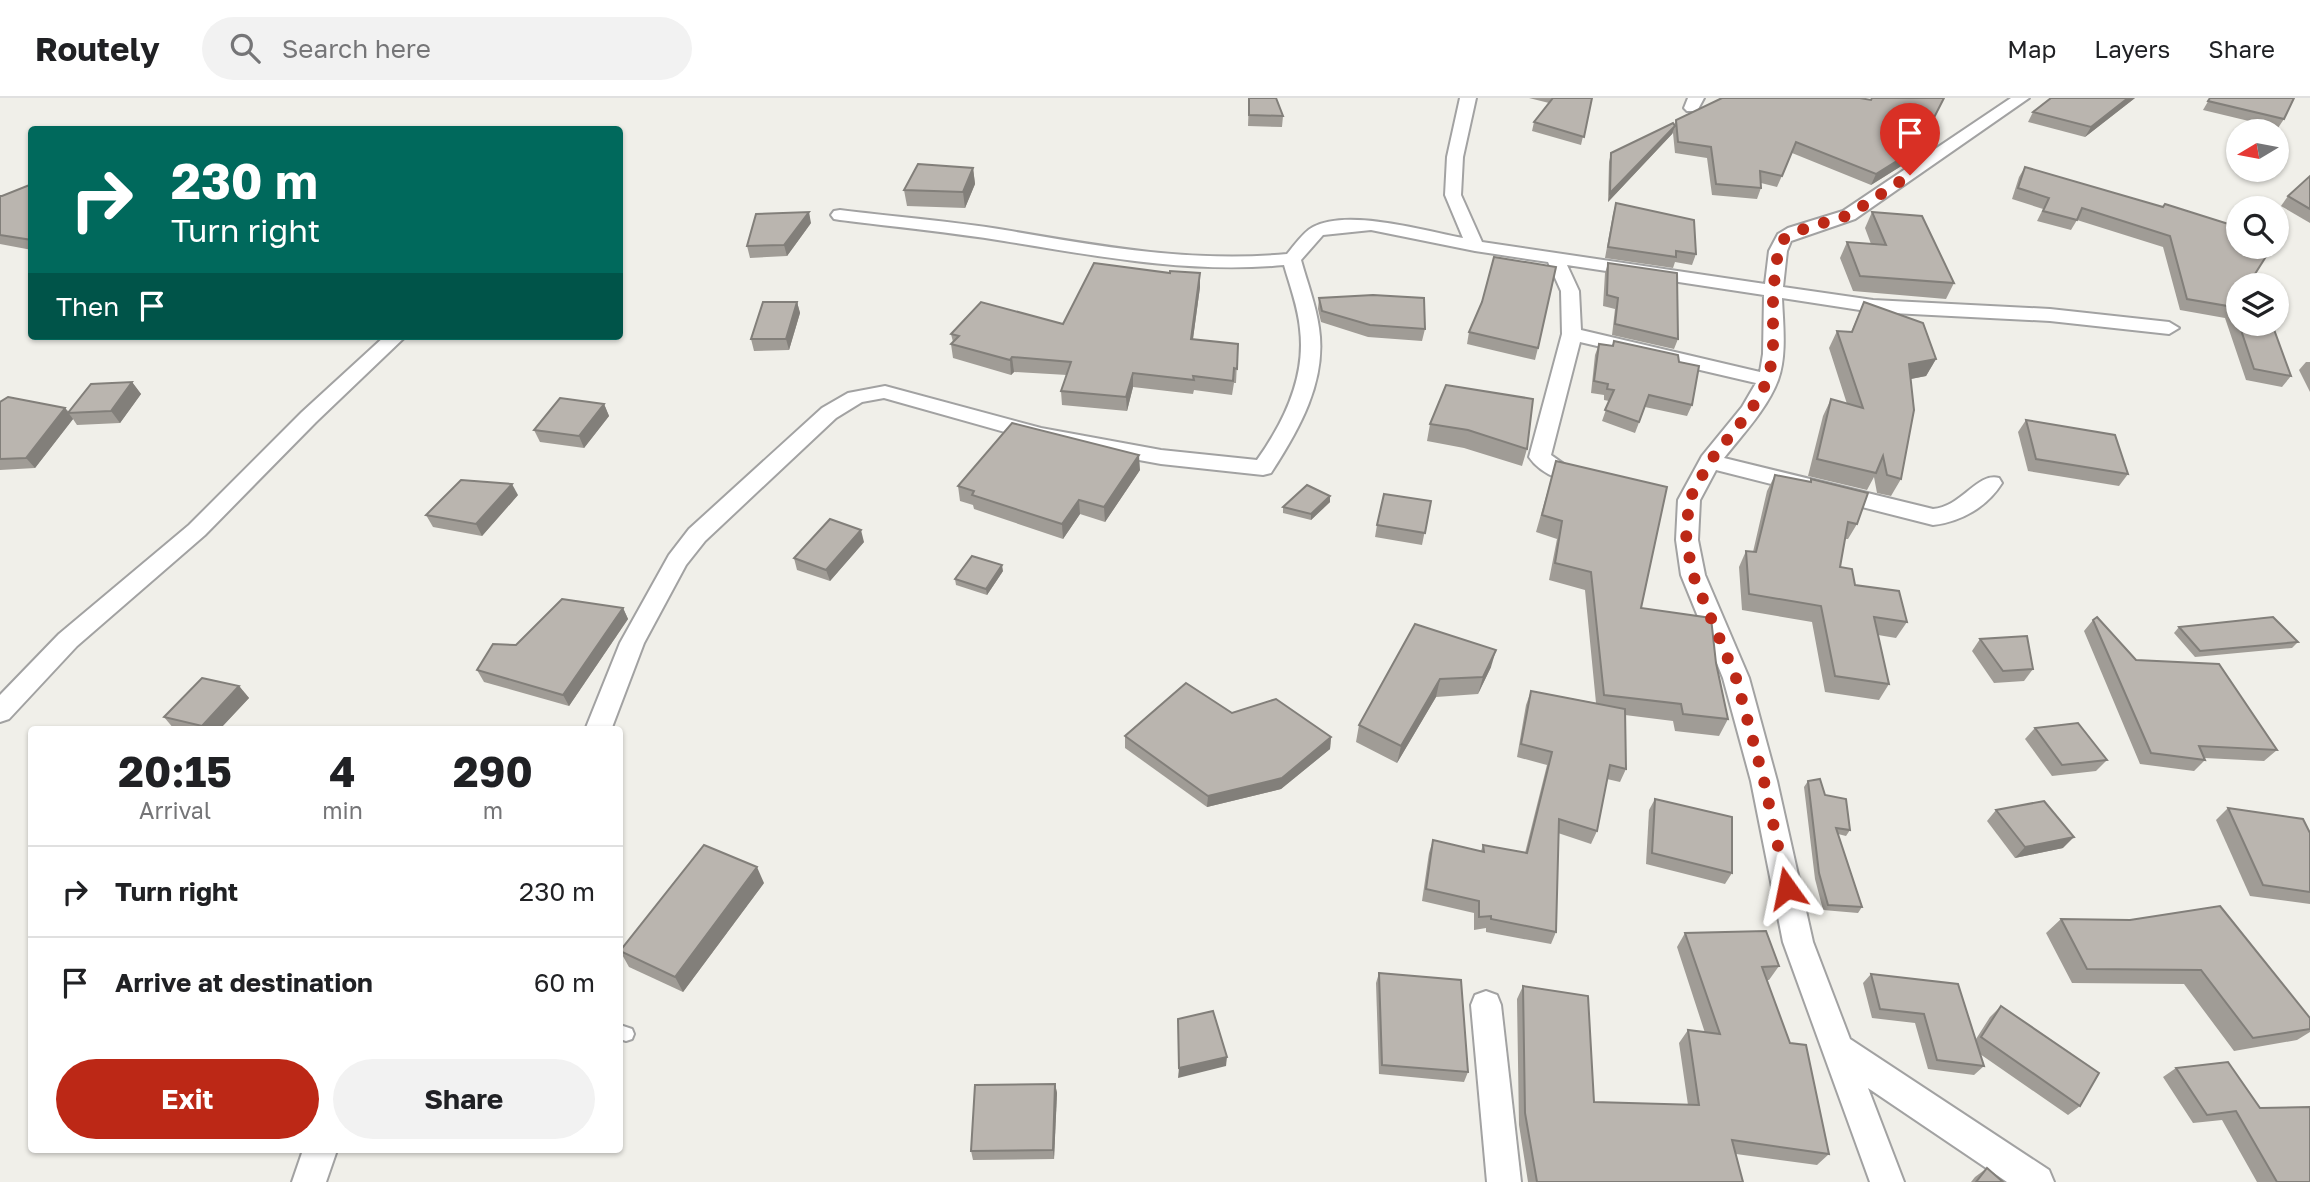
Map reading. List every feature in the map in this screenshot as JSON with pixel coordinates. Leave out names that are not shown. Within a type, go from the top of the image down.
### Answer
[{"type":"street","points":[[1468,98],[1455,157],[1453,195],[1475,246]]},
{"type":"street","points":[[1887,1182],[1798,942],[1764,781],[1736,678],[1693,575],[1686,540],[1689,500],[1710,461],[1751,410],[1768,380],[1773,354],[1773,292],[1778,251],[1784,239],[1794,232],[1849,215],[1989,122],[2018,98]]},
{"type":"street","points":[[840,215],[979,232],[1108,254],[1164,260],[1261,262],[1292,259],[1317,231],[1347,225],[1371,225],[1475,246],[1873,306],[2060,316],[2169,328]]},
{"type":"street","points":[[1554,256],[1570,291],[1572,334],[1540,457],[1558,471],[1610,483]]},
{"type":"street","points":[[600,726],[632,643],[677,561],[697,535],[829,413],[848,399],[863,393],[885,392],[1040,435],[1161,457],[1263,468],[1280,443],[1300,400],[1311,366],[1310,327],[1292,259]]},
{"type":"street","points":[[1572,334],[1768,380]]},
{"type":"street","points":[[0,712],[68,640],[197,530],[309,417],[392,340]]},
{"type":"street","points":[[1710,461],[1933,517],[1947,517],[1963,510],[1991,483]]},
{"type":"street","points":[[1662,494],[1689,500]]},
{"type":"street","points":[[1486,1004],[1504,1182]]},
{"type":"street","points":[[1837,1049],[2037,1182]]},
{"type":"street","points":[[309,1182],[319,1153]]},
{"type":"building","points":[[1249,98],[1276,98],[1283,116],[1249,115]]},
{"type":"building","points":[[1553,98],[1592,98],[1584,137],[1534,122]]},
{"type":"building","points":[[1722,98],[1944,98],[1919,147],[1876,174],[1796,142],[1782,176],[1760,171],[1761,188],[1716,184],[1711,147],[1678,142],[1676,120]]},
{"type":"building","points":[[2051,98],[2128,98],[2091,127],[2033,112]]},
{"type":"building","points":[[2210,98],[2294,98],[2284,119],[2208,101]]},
{"type":"building","points":[[1673,123],[1675,126],[1610,193],[1611,153]]},
{"type":"building","points":[[918,164],[973,168],[963,192],[904,190]]},
{"type":"building","points":[[2025,167],[2163,207],[2165,204],[2226,223],[2226,259],[2264,259],[2256,273],[2226,273],[2226,306],[2187,299],[2170,236],[2082,208],[2077,220],[2043,211],[2049,198],[2018,188]]},
{"type":"building","points":[[2310,176],[2310,209],[2288,196]]},
{"type":"building","points":[[28,186],[28,239],[0,235],[2,196]]},
{"type":"building","points":[[1616,203],[1694,220],[1696,254],[1676,251],[1676,257],[1608,247]]},
{"type":"building","points":[[809,212],[784,245],[747,246],[756,214]]},
{"type":"building","points":[[1872,212],[1922,216],[1954,283],[1860,276],[1847,242],[1886,245]]},
{"type":"building","points":[[1494,257],[1556,267],[1538,348],[1469,332],[1482,302]]},
{"type":"building","points":[[1094,263],[1170,273],[1200,273],[1191,339],[1238,344],[1237,369],[1234,368],[1233,381],[1193,376],[1194,380],[1133,373],[1126,397],[1061,391],[1071,362],[1012,357],[1010,360],[951,344],[959,336],[951,334],[981,302],[1063,324]]},
{"type":"building","points":[[1608,263],[1677,273],[1678,339],[1615,324],[1618,298],[1607,295]]},
{"type":"building","points":[[1373,295],[1424,298],[1425,329],[1370,325],[1322,311],[1319,298]]},
{"type":"building","points":[[763,302],[797,302],[786,339],[751,339]]},
{"type":"building","points":[[1864,302],[1923,323],[1936,359],[1909,364],[1914,410],[1901,479],[1887,475],[1883,456],[1876,473],[1817,459],[1831,399],[1863,408],[1837,331],[1852,332]]},
{"type":"building","points":[[2243,336],[2276,336],[2291,376],[2254,369]]},
{"type":"building","points":[[1614,341],[1678,355],[1679,362],[1699,366],[1692,405],[1649,395],[1639,422],[1605,410],[1614,390],[1607,389],[1608,384],[1594,381],[1599,344],[1613,346]]},
{"type":"building","points":[[132,382],[111,411],[68,413],[91,384]]},
{"type":"building","points":[[1446,385],[1533,399],[1527,449],[1468,430],[1430,424]]},
{"type":"building","points":[[8,397],[65,408],[26,458],[0,459],[0,402]]},
{"type":"building","points":[[560,398],[604,404],[579,436],[534,430]]},
{"type":"building","points":[[2026,420],[2115,435],[2128,474],[2036,459]]},
{"type":"building","points":[[1012,423],[1139,455],[1104,507],[1079,500],[1062,524],[972,495],[974,491],[958,486]]},
{"type":"building","points":[[1556,461],[1667,487],[1641,608],[1711,618],[1716,663],[1728,719],[1683,714],[1681,704],[1604,695],[1591,572],[1555,563],[1562,521],[1542,515]]},
{"type":"building","points":[[1775,475],[1811,482],[1811,479],[1868,493],[1857,524],[1848,522],[1840,567],[1852,569],[1855,585],[1899,591],[1907,622],[1874,617],[1889,684],[1835,676],[1821,606],[1749,594],[1746,551],[1756,552]]},
{"type":"building","points":[[461,480],[512,484],[476,524],[426,515]]},
{"type":"building","points":[[1307,485],[1330,496],[1311,514],[1283,507]]},
{"type":"building","points":[[1384,494],[1431,501],[1425,533],[1377,525]]},
{"type":"building","points":[[830,519],[861,530],[826,570],[794,558]]},
{"type":"building","points":[[972,556],[1002,565],[986,589],[955,579]]},
{"type":"building","points":[[562,599],[623,608],[563,695],[477,670],[493,644],[516,645]]},
{"type":"building","points":[[2097,617],[2136,660],[2219,664],[2277,750],[2199,746],[2205,760],[2151,753],[2093,620]]},
{"type":"building","points":[[2273,617],[2298,642],[2200,651],[2179,627]]},
{"type":"building","points":[[1415,624],[1496,650],[1483,677],[1440,679],[1401,746],[1359,725]]},
{"type":"building","points":[[2027,636],[2033,669],[2003,671],[1980,639]]},
{"type":"building","points":[[202,678],[239,686],[202,726],[164,717]]},
{"type":"building","points":[[1186,683],[1232,713],[1276,699],[1331,737],[1282,778],[1208,796],[1125,736]]},
{"type":"building","points":[[1531,691],[1625,709],[1626,769],[1610,765],[1597,831],[1559,819],[1556,932],[1491,919],[1491,916],[1479,917],[1479,901],[1426,889],[1433,840],[1484,852],[1483,845],[1527,853],[1552,752],[1521,744]]},
{"type":"building","points":[[2078,723],[2107,760],[2062,765],[2035,728]]},
{"type":"building","points":[[1820,779],[1825,795],[1846,799],[1850,830],[1836,828],[1862,907],[1828,905],[1819,873],[1808,781]]},
{"type":"building","points":[[1655,799],[1732,817],[1732,873],[1652,853]]},
{"type":"building","points":[[2044,801],[2074,837],[2025,847],[1996,810]]},
{"type":"building","points":[[2228,808],[2303,819],[2310,833],[2310,892],[2263,885]]},
{"type":"building","points":[[704,845],[757,867],[675,977],[623,952],[623,947]]},
{"type":"building","points":[[2220,906],[2310,1018],[2310,1029],[2253,1038],[2201,970],[2087,969],[2061,919],[2130,920]]},
{"type":"building","points":[[1766,931],[1779,966],[1762,967],[1790,1043],[1806,1045],[1829,1154],[1732,1140],[1743,1182],[1537,1182],[1525,1113],[1523,986],[1588,996],[1594,1102],[1699,1105],[1688,1030],[1720,1034],[1685,933]]},
{"type":"building","points":[[1379,973],[1461,980],[1468,1072],[1382,1065]]},
{"type":"building","points":[[1871,974],[1958,984],[1984,1066],[1937,1060],[1924,1014],[1880,1009]]},
{"type":"building","points":[[2001,1006],[2099,1073],[2080,1106],[1981,1037]]},
{"type":"building","points":[[1213,1011],[1227,1057],[1179,1068],[1178,1019]]},
{"type":"building","points":[[2228,1062],[2260,1108],[2310,1107],[2310,1182],[2277,1182],[2236,1111],[2207,1115],[2176,1068]]},
{"type":"building","points":[[1055,1084],[1053,1150],[971,1151],[975,1085]]},
{"type":"building","points":[[1987,1168],[2003,1182],[1976,1182]]},
{"type":"route","points":[[1787,888],[1764,781],[1736,678],[1693,575],[1686,540],[1689,500],[1710,461],[1751,410],[1768,380],[1773,354],[1773,292],[1778,251],[1784,239],[1794,232],[1849,215],[1910,175]]}]
